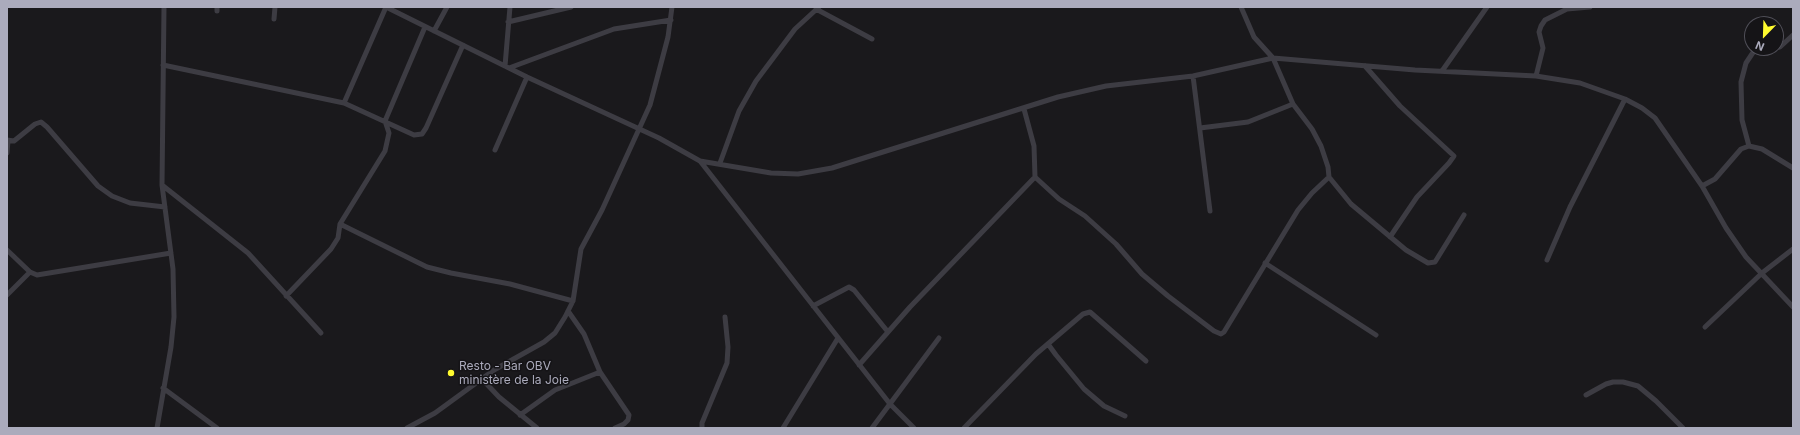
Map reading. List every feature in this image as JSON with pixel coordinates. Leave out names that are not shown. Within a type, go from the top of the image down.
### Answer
[{"type":"street","points":[[157,428],[171,347],[174,317],[171,253],[162,185],[164,7]]},
{"type":"street","points":[[274,19],[275,7]]},
{"type":"street","points":[[344,103],[386,7],[527,77],[640,129],[700,161],[720,163],[771,173],[798,174],[832,168],[866,159],[945,132],[1024,109],[1058,97],[1106,86],[1193,76],[1274,58],[1492,75],[1536,76],[1580,83],[1625,98],[1655,118],[1702,186],[1742,251],[1793,307]]},
{"type":"street","points":[[434,31],[447,7]]},
{"type":"street","points":[[507,67],[508,22],[510,7]]},
{"type":"street","points":[[508,22],[571,7]]},
{"type":"street","points":[[407,428],[434,413],[494,370],[550,338],[555,333],[573,301],[581,249],[602,210],[640,129],[652,98],[671,20],[672,7]]},
{"type":"street","points":[[1241,7],[1254,36],[1274,58],[1293,104],[1312,129],[1321,146],[1329,177],[1351,204],[1406,250],[1428,263],[1435,262],[1464,215]]},
{"type":"street","points":[[1442,71],[1487,7]]},
{"type":"street","points":[[1536,76],[1543,48],[1539,32],[1545,20],[1567,9],[1590,7]]},
{"type":"street","points":[[720,163],[739,111],[756,81],[795,29],[818,8],[872,39]]},
{"type":"street","points":[[507,67],[614,29],[671,20]]},
{"type":"street","points":[[286,296],[327,255],[338,238],[340,224],[385,151],[389,133],[386,121],[425,27]]},
{"type":"street","points":[[1784,43],[1793,35]]},
{"type":"street","points":[[163,65],[344,103],[414,135],[422,134],[426,128],[463,45]]},
{"type":"street","points":[[1749,146],[1742,120],[1741,82],[1746,63],[1751,56]]},
{"type":"street","points":[[1365,66],[1400,106],[1454,156],[1416,197],[1390,237]]},
{"type":"street","points":[[1193,76],[1210,211]]},
{"type":"street","points":[[495,150],[527,77]]},
{"type":"street","points":[[1547,260],[1570,208],[1625,98]]},
{"type":"street","points":[[1200,128],[1248,122],[1293,104]]},
{"type":"street","points":[[859,365],[910,306],[1035,178],[1034,146],[1024,109]]},
{"type":"street","points":[[7,153],[8,141],[14,141],[35,124],[41,122],[98,186],[112,196],[130,203],[165,207]]},
{"type":"street","points":[[1702,186],[1715,179],[1741,149],[1749,146],[1762,149],[1793,168]]},
{"type":"street","points":[[700,161],[890,404],[914,428]]},
{"type":"street","points":[[1035,178],[1059,199],[1085,216],[1116,244],[1142,274],[1168,296],[1214,331],[1221,334],[1224,332],[1298,210],[1312,193],[1329,177]]},
{"type":"street","points":[[162,185],[248,253],[321,333]]},
{"type":"street","points":[[340,224],[427,267],[510,284],[573,301]]},
{"type":"street","points":[[1705,327],[1762,273],[1793,249]]},
{"type":"street","points":[[7,250],[30,272],[37,275],[171,253]]},
{"type":"street","points":[[1266,263],[1376,336]]},
{"type":"street","points":[[7,295],[30,272]]},
{"type":"street","points":[[813,306],[849,287],[854,290],[888,332]]},
{"type":"street","points":[[568,311],[584,334],[600,372],[629,415],[628,420],[624,424],[615,428]]},
{"type":"street","points":[[964,428],[1048,344],[1083,314],[1090,312],[1146,361]]},
{"type":"street","points":[[702,428],[702,423],[727,363],[728,347],[725,317]]},
{"type":"street","points":[[783,428],[838,338]]},
{"type":"street","points":[[872,428],[939,338]]},
{"type":"street","points":[[1048,344],[1084,389],[1104,406],[1125,416]]},
{"type":"street","points":[[520,415],[555,390],[600,372]]},
{"type":"street","points":[[482,379],[499,398],[537,428]]},
{"type":"street","points":[[1586,395],[1606,384],[1613,382],[1623,382],[1638,386],[1656,401],[1683,428]]},
{"type":"street","points":[[164,388],[218,428]]},
{"type":"place","name":"Resto - Bar OBV ministère de la Joie","points":[[451,373]]}]
